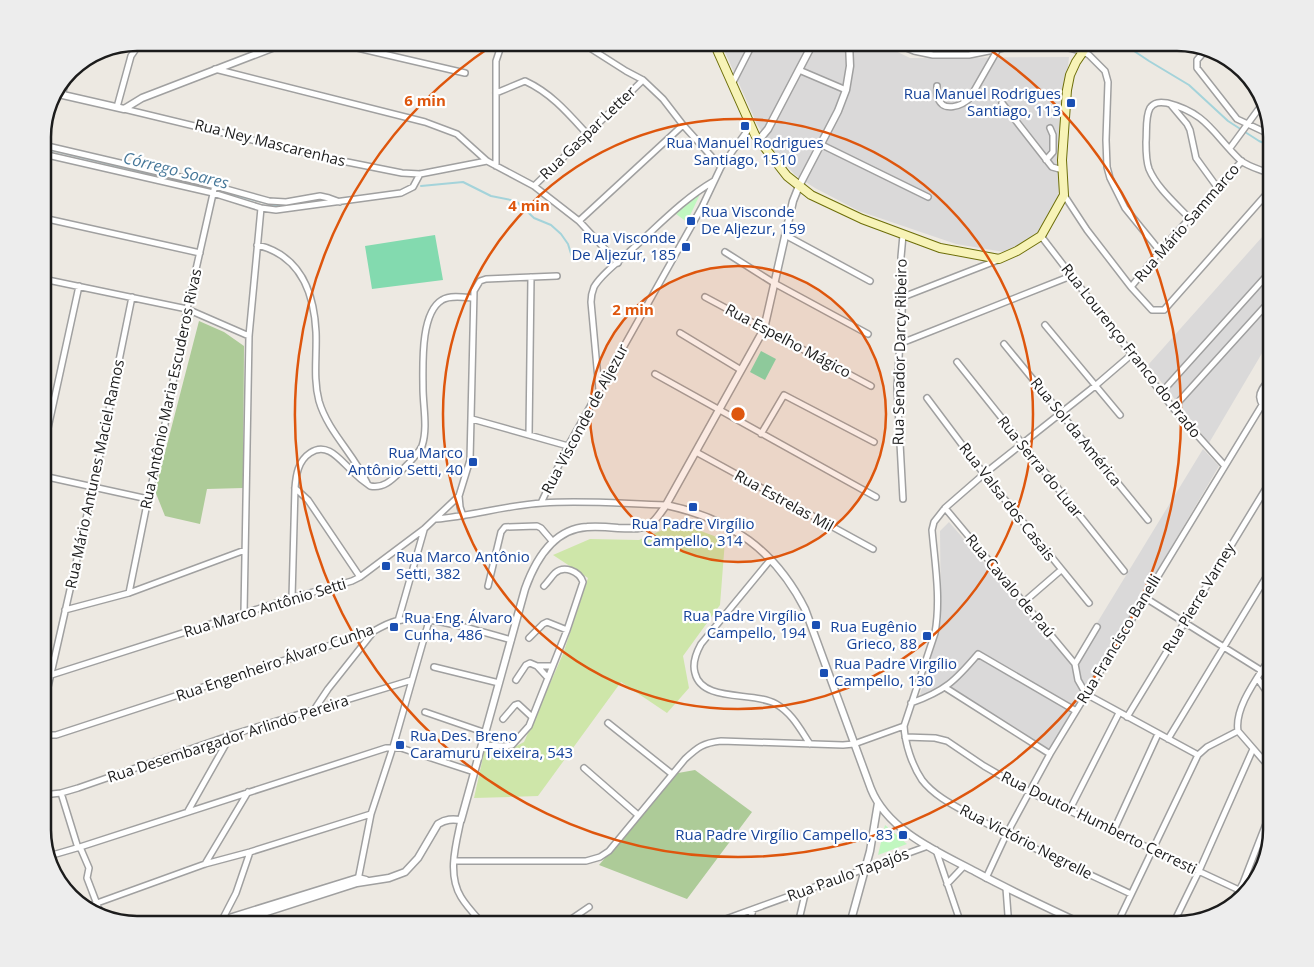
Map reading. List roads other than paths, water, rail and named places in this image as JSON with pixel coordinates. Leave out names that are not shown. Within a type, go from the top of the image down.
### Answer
[{"type":"main road","points":[[718,51],[750,127],[758,141],[787,176],[811,195],[829,205],[940,248],[999,259],[1017,251],[1041,236],[1064,195],[1062,170],[1067,90],[1070,75],[1082,51]]},
{"type":"street","points":[[117,107],[134,51]]},
{"type":"street","points":[[124,108],[142,98],[262,51]]},
{"type":"street","points":[[373,51],[465,73]]},
{"type":"street","points":[[496,166],[496,61],[499,51]]},
{"type":"street","points":[[596,51],[643,80],[663,99],[683,125],[721,167]]},
{"type":"street","points":[[732,84],[748,51]]},
{"type":"street","points":[[758,141],[768,129],[808,51]]},
{"type":"street","points":[[477,916],[461,896],[455,879],[454,861],[461,820],[532,569],[553,542],[568,532],[586,527],[645,527],[656,519],[666,505],[764,329],[793,201],[838,111],[846,90],[850,66],[849,51]]},
{"type":"street","points":[[914,51],[949,56],[968,55],[983,51]]},
{"type":"street","points":[[937,86],[937,96],[942,104],[953,107],[966,103],[996,51]]},
{"type":"street","points":[[1082,51],[1099,64],[1107,75],[1106,157],[1110,178],[1125,208],[1160,251]]},
{"type":"street","points":[[1201,55],[1196,60],[1199,72],[1237,119],[1246,127],[1263,132]]},
{"type":"street","points":[[215,69],[445,128],[457,134],[487,161],[534,186],[579,221],[618,263]]},
{"type":"street","points":[[799,70],[846,90]]},
{"type":"street","name":"Rua Gaspar Letter","points":[[534,186],[643,80]]},
{"type":"street","points":[[496,92],[525,81],[533,84],[554,99],[587,134]]},
{"type":"street","name":"Rua Ney Mascarenhas","points":[[63,95],[402,174],[420,174],[487,161]]},
{"type":"street","points":[[1002,103],[1052,167],[1062,170]]},
{"type":"street","points":[[1190,218],[1163,190],[1147,164],[1146,147],[1150,108],[1154,104],[1164,103],[1180,106],[1195,113],[1242,161]]},
{"type":"street","points":[[1171,105],[1187,124],[1196,158],[1217,187]]},
{"type":"street","points":[[1230,148],[1258,110]]},
{"type":"street","points":[[579,221],[683,125]]},
{"type":"street","name":"Rua Visconde de Aljezur","points":[[541,503],[568,446],[702,207],[721,167],[750,127]]},
{"type":"street","points":[[1046,160],[1053,152],[1053,134],[1050,128]]},
{"type":"street","points":[[820,144],[928,197]]},
{"type":"street","points":[[51,147],[214,189],[261,208],[276,210],[340,203],[406,192],[413,187],[420,174]]},
{"type":"street","points":[[51,156],[269,201],[286,202],[320,196],[340,203]]},
{"type":"street","name":"Rua Mário Sammarco","points":[[1131,287],[1160,251],[1242,161],[1263,170]]},
{"type":"street","points":[[599,390],[592,294],[600,280],[685,201],[697,191],[715,181]]},
{"type":"street","name":"Rua Antônio Maria Escuderos Rivas","points":[[128,593],[214,189]]},
{"type":"street","points":[[1064,195],[1086,230],[1131,287],[1152,310],[1157,311],[1164,310],[1263,199]]},
{"type":"street","points":[[244,613],[248,483],[249,336],[261,208]]},
{"type":"street","points":[[51,220],[200,253]]},
{"type":"street","points":[[785,235],[870,281]]},
{"type":"street","name":"Rua Senador Darcy Ribeiro","points":[[903,235],[901,257],[903,297],[897,387],[899,455],[903,499]]},
{"type":"street","name":"Rua Lourenço Franco do Prado","points":[[1041,236],[1173,408],[1224,464]]},
{"type":"street","points":[[257,245],[269,248],[283,256],[295,267],[305,283],[313,306],[316,333],[316,386],[319,402],[325,417],[358,464],[367,484]]},
{"type":"street","points":[[725,252],[774,283],[868,334]]},
{"type":"street","points":[[903,297],[999,259]]},
{"type":"street","points":[[292,598],[295,488],[297,471],[302,460],[312,452],[323,449],[332,452],[367,484],[373,487],[381,487],[393,479],[418,453],[422,444],[424,414],[423,352],[426,331],[431,314],[436,306],[442,300],[456,297],[472,298],[476,286],[480,281],[486,279],[557,276]]},
{"type":"street","points":[[900,344],[1071,276]]},
{"type":"street","points":[[528,435],[531,278]]},
{"type":"street","points":[[51,281],[187,309],[249,336]]},
{"type":"street","points":[[1161,393],[1263,281]]},
{"type":"street","points":[[51,414],[79,286]]},
{"type":"street","name":"Rua Mário Antunes Maciel Ramos","points":[[51,675],[93,488],[132,297]]},
{"type":"street","name":"Rua Espelho Mágico","points":[[705,297],[871,386]]},
{"type":"street","name":"Rua Marco Antônio Setti","points":[[51,675],[292,598],[344,584],[360,577],[436,519],[459,496],[470,460],[472,420],[472,298]]},
{"type":"street","points":[[1173,408],[1263,309]]},
{"type":"street","points":[[1045,325],[1120,415]]},
{"type":"street","points":[[680,333],[741,370]]},
{"type":"street","name":"Rua Sol da América","points":[[1004,344],[1148,520]]},
{"type":"street","points":[[454,861],[586,861],[600,857],[609,851],[672,774],[697,748],[708,742],[854,744],[904,726],[935,633],[937,620],[938,607],[932,530],[934,522],[946,508],[984,474],[1131,355]]},
{"type":"street","name":"Rua Serra do Luar","points":[[957,362],[1124,571]]},
{"type":"street","points":[[655,374],[876,497]]},
{"type":"street","points":[[1262,405],[1259,399],[1263,387]]},
{"type":"street","points":[[760,434],[784,395],[874,442]]},
{"type":"street","name":"Rua Valsa dos Casais","points":[[927,398],[984,474],[1060,570],[1089,603]]},
{"type":"street","name":"Rua Francisco Banelli","points":[[986,878],[1006,835],[1050,754],[1224,464],[1262,405]]},
{"type":"street","points":[[472,420],[568,446]]},
{"type":"street","name":"Rua Estrelas Mil","points":[[696,452],[873,549]]},
{"type":"street","points":[[51,478],[148,499]]},
{"type":"street","points":[[295,488],[308,500],[360,577]]},
{"type":"street","name":"Rua Pierre Varney","points":[[1127,717],[1263,495]]},
{"type":"street","points":[[459,496],[463,516]]},
{"type":"street","points":[[436,519],[541,503],[666,505],[699,514],[733,530],[756,546],[781,570],[797,594],[878,803],[897,824],[914,838],[1059,916]]},
{"type":"street","name":"Rua Cavalo de Paú","points":[[946,508],[1075,664],[1078,680],[1086,694]]},
{"type":"street","points":[[488,586],[501,532],[505,528],[510,526],[537,526],[553,542]]},
{"type":"street","points":[[398,621],[424,529]]},
{"type":"street","points":[[66,610],[128,593],[245,550]]},
{"type":"street","points":[[770,560],[701,644],[695,656],[695,673],[701,686],[706,690],[762,699],[779,706],[792,717],[810,744]]},
{"type":"street","points":[[483,745],[512,745],[529,726],[582,589],[582,578],[572,570],[563,569],[556,572],[544,586]]},
{"type":"street","points":[[1024,602],[1060,570]]},
{"type":"street","points":[[1168,739],[1263,584]]},
{"type":"street","points":[[1144,597],[1262,671],[1238,715],[1238,731],[1263,760]]},
{"type":"street","name":"Rua Engenheiro Álvaro Cunha","points":[[51,736],[374,631],[398,621],[429,621],[452,624],[511,640]]},
{"type":"street","points":[[358,881],[371,814],[394,747],[429,621]]},
{"type":"street","points":[[530,638],[547,622],[567,630]]},
{"type":"street","points":[[1075,664],[1097,627]]},
{"type":"street","points":[[314,711],[328,689],[374,631]]},
{"type":"street","points":[[911,703],[946,688],[978,654],[1076,711]]},
{"type":"street","points":[[516,680],[526,664],[532,663],[538,666],[548,678]]},
{"type":"street","points":[[538,666],[552,666]]},
{"type":"street","points":[[434,667],[499,683]]},
{"type":"street","points":[[1258,679],[1263,686]]},
{"type":"street","name":"Rua Desembargador Arlindo Pereira","points":[[51,795],[61,793],[231,735],[412,680]]},
{"type":"street","points":[[946,688],[1050,754]]},
{"type":"street","points":[[1086,694],[1198,755]]},
{"type":"street","points":[[503,719],[514,705],[518,704],[532,717]]},
{"type":"street","points":[[424,712],[486,733]]},
{"type":"street","points":[[1069,812],[1119,713]]},
{"type":"street","points":[[608,723],[672,774]]},
{"type":"street","name":"Rua Victório Negrelle","points":[[904,726],[905,737],[913,762],[922,780],[947,802],[1006,835],[1131,894]]},
{"type":"street","points":[[1121,916],[1198,755],[1207,747],[1238,731]]},
{"type":"street","points":[[1113,832],[1158,734]]},
{"type":"street","points":[[188,812],[231,735]]},
{"type":"street","name":"Rua Doutor Humberto Cerresti","points":[[905,737],[935,738],[947,741],[984,766],[1029,792],[1238,889]]},
{"type":"street","points":[[55,854],[394,747],[474,772]]},
{"type":"street","points":[[1177,916],[1199,871],[1253,748]]},
{"type":"street","points":[[584,768],[638,815]]},
{"type":"street","points":[[205,864],[248,792]]},
{"type":"street","points":[[61,793],[79,848],[89,868],[87,878],[97,904],[205,864],[371,814]]},
{"type":"street","points":[[852,916],[874,834],[878,803]]},
{"type":"street","points":[[246,916],[358,881],[389,878],[405,872],[418,858],[438,824],[450,819],[461,820]]},
{"type":"street","points":[[1243,883],[1263,834]]},
{"type":"street","name":"Rua Paulo Tapajós","points":[[735,916],[928,846]]},
{"type":"street","points":[[936,850],[958,916]]},
{"type":"street","points":[[227,916],[250,852]]},
{"type":"street","points":[[947,884],[964,866]]},
{"type":"street","points":[[1006,888],[1008,916]]},
{"type":"street","points":[[800,916],[806,890]]},
{"type":"street","points":[[576,916],[589,907]]},
{"type":"street","points":[[751,916],[753,910]]},
{"type":"waterway","points":[[1134,51],[1189,85],[1228,121],[1263,143]]},
{"type":"waterway","name":"Córrego Soares","points":[[51,150],[279,206],[306,203]]},
{"type":"waterway","name":"Córrego Soares","points":[[421,186],[463,182],[491,196],[516,201],[534,218],[551,225],[561,234],[568,244],[572,257]]},
{"type":"place","name":"Rua Manuel Rodrigues Santiago, 113","points":[[1071,103]]},
{"type":"place","name":"Rua Manuel Rodrigues Santiago, 1510","points":[[745,126]]},
{"type":"place","name":"Rua Visconde De Aljezur, 159","points":[[691,221]]},
{"type":"place","name":"Rua Visconde De Aljezur, 185","points":[[686,247]]},
{"type":"place","name":"Rua Marco Antônio Setti, 40","points":[[473,462]]},
{"type":"place","name":"Rua Padre Virgílio Campello, 314","points":[[693,507]]},
{"type":"place","name":"Rua Marco Antônio Setti, 382","points":[[386,566]]},
{"type":"place","name":"Rua Padre Virgílio Campello, 194","points":[[816,625]]},
{"type":"place","name":"Rua Eng. Álvaro Cunha, 486","points":[[394,627]]},
{"type":"place","name":"Rua Eugênio Grieco, 88","points":[[927,636]]},
{"type":"place","name":"Rua Padre Virgílio Campello, 130","points":[[824,673]]},
{"type":"place","name":"Rua Des. Breno Caramuru Teixeira, 543","points":[[400,745]]},
{"type":"place","name":"Rua Padre Virgílio Campello, 83","points":[[903,835]]}]
